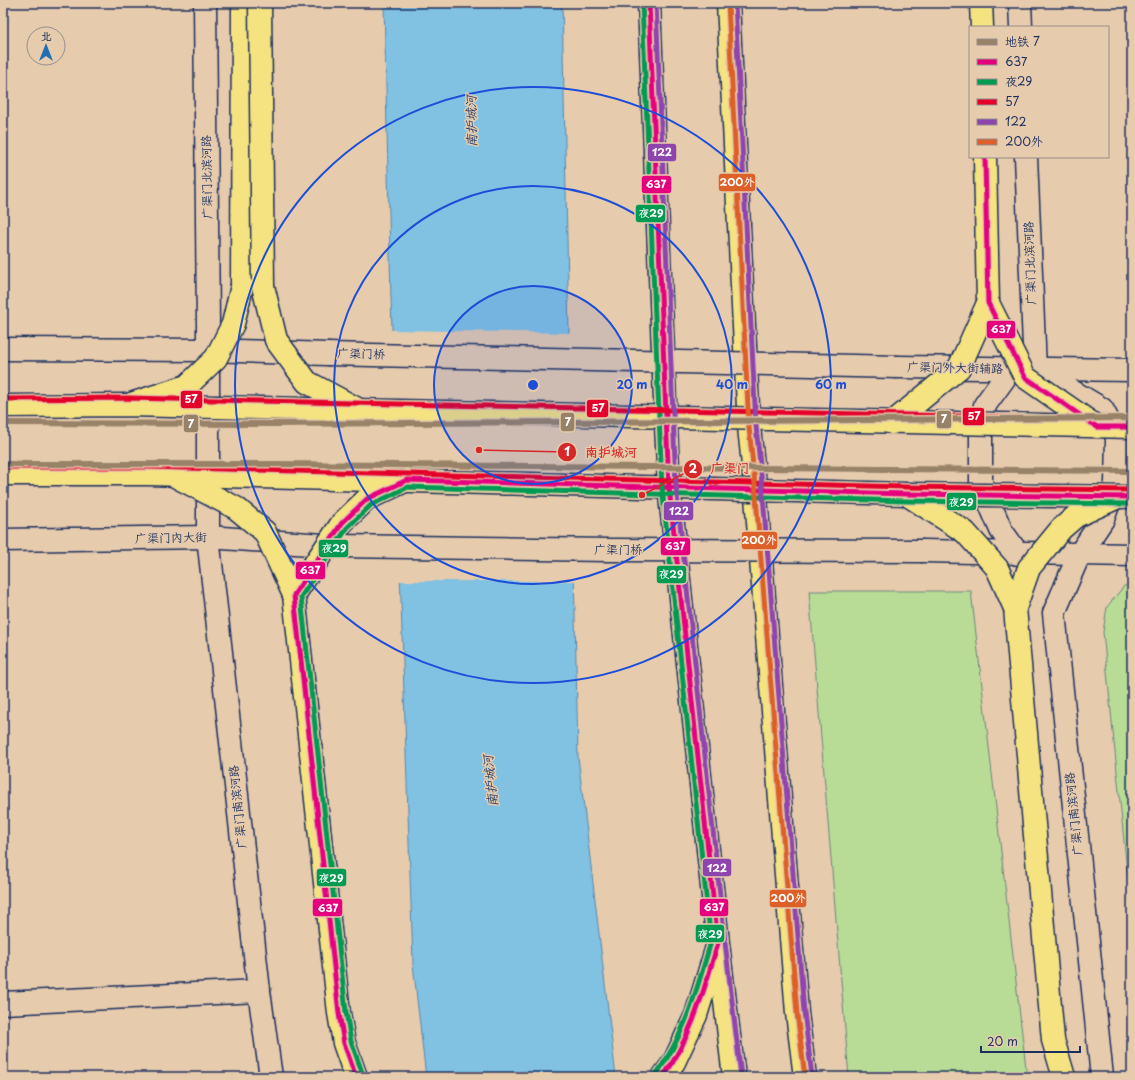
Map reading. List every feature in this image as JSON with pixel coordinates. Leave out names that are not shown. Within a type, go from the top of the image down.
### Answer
[{"type":"main road","points":[[128,405],[187,386],[216,358],[233,324],[242,286],[243,3]]},
{"type":"main road","points":[[260,3],[263,286],[276,340],[307,382],[362,411]]},
{"type":"main road","points":[[649,3],[669,487],[718,943],[734,1077]]},
{"type":"main road","points":[[981,3],[982,26]]},
{"type":"main road","points":[[729,6],[749,427],[756,492],[796,1013],[805,1077]]},
{"type":"main road","points":[[892,423],[959,368],[988,303],[985,158]]},
{"type":"main road","points":[[988,303],[1025,377],[1097,427]]},
{"type":"main road","points":[[3,406],[128,405],[892,423],[1132,427]]},
{"type":"main road","points":[[3,474],[173,475],[906,494],[1125,497]]},
{"type":"main road","points":[[173,475],[236,508],[264,532],[294,596],[339,1013],[344,1043],[356,1077]]},
{"type":"main road","points":[[294,596],[342,523],[367,499],[407,480]]},
{"type":"main road","points":[[906,494],[965,532],[997,568],[1015,608],[1053,1040],[1049,1077]]},
{"type":"main road","points":[[1015,608],[1029,568],[1061,529],[1076,516],[1125,497]]},
{"type":"main road","points":[[669,1070],[696,1014],[718,943]]},
{"type":"main road","points":[[796,1013],[819,1077]]},
{"type":"main road","points":[[1053,1040],[1064,1077]]},
{"type":"street","name":"广渠门北滨河路","points":[[205,3],[208,537]]},
{"type":"street","points":[[1020,3],[1021,26]]},
{"type":"street","name":"广渠门北滨河路","points":[[1026,158],[1035,369]]},
{"type":"street","points":[[3,349],[208,350]]},
{"type":"street","name":"广渠门桥","points":[[208,350],[898,367]]},
{"type":"street","name":"广渠门外大街辅路","points":[[898,367],[1132,370]]},
{"type":"street","points":[[1011,369],[985,405],[981,435],[981,483],[1002,530],[1018,554],[1132,555]]},
{"type":"street","name":"广渠门南滨河路","points":[[1035,369],[1102,409],[1117,437],[1116,484],[1103,519],[1079,555],[1054,613],[1102,1077]]},
{"type":"street","name":"广渠门南滨河路","points":[[208,537],[259,991],[271,1077]]},
{"type":"street","name":"广渠门内大街","points":[[3,540],[208,537],[338,546]]},
{"type":"street","name":"广渠门桥","points":[[338,546],[617,550],[923,551],[1018,554]]},
{"type":"street","points":[[3,1003],[259,991]]},
{"type":"green space","points":[[1132,584],[1132,921],[1103,632],[1107,607],[1124,586]]},
{"type":"green space","points":[[809,591],[971,591],[1027,1077],[849,1077]]},
{"type":"water","points":[[384,3],[562,3],[578,757],[616,1077],[426,1077],[413,964],[391,298]]},
{"type":"pier","points":[[390,330],[571,333],[576,581],[399,581]]},
{"type":"metro line","name":"7","points":[[3,423],[275,424],[1132,418]]},
{"type":"metro line","name":"7","points":[[3,464],[276,464],[1132,471]]},
{"type":"transit line","name":"夜29","points":[[642,3],[662,487],[711,942],[690,1010],[676,1042],[657,1073]]},
{"type":"transit line","name":"637","points":[[649,3],[669,487],[718,943],[696,1012],[682,1046],[663,1077]]},
{"type":"transit line","name":"122","points":[[656,3],[676,486],[725,942],[741,1076]]},
{"type":"transit line","name":"200外","points":[[728,3],[749,427],[755,484],[797,1013],[805,1077]]},
{"type":"transit line","name":"122","points":[[735,3],[756,426],[762,483],[804,1012],[812,1076]]},
{"type":"transit line","name":"637","points":[[985,158],[988,303],[1025,377],[1097,427],[1132,427]]},
{"type":"transit line","name":"57","points":[[3,399],[128,398],[1132,420]]},
{"type":"transit line","name":"57","points":[[3,467],[148,467],[906,487],[1132,490]]},
{"type":"transit line","name":"637","points":[[356,1077],[344,1043],[339,1013],[294,595],[342,523],[367,499],[407,480],[906,494],[1132,497]]},
{"type":"transit line","name":"夜29","points":[[363,1075],[351,1041],[346,1012],[301,597],[347,528],[371,505],[408,487],[906,501],[1132,504]]},
{"type":"place","name":"南护城河","points":[[479,450]]},
{"type":"place","name":"广渠门","points":[[642,495]]}]
